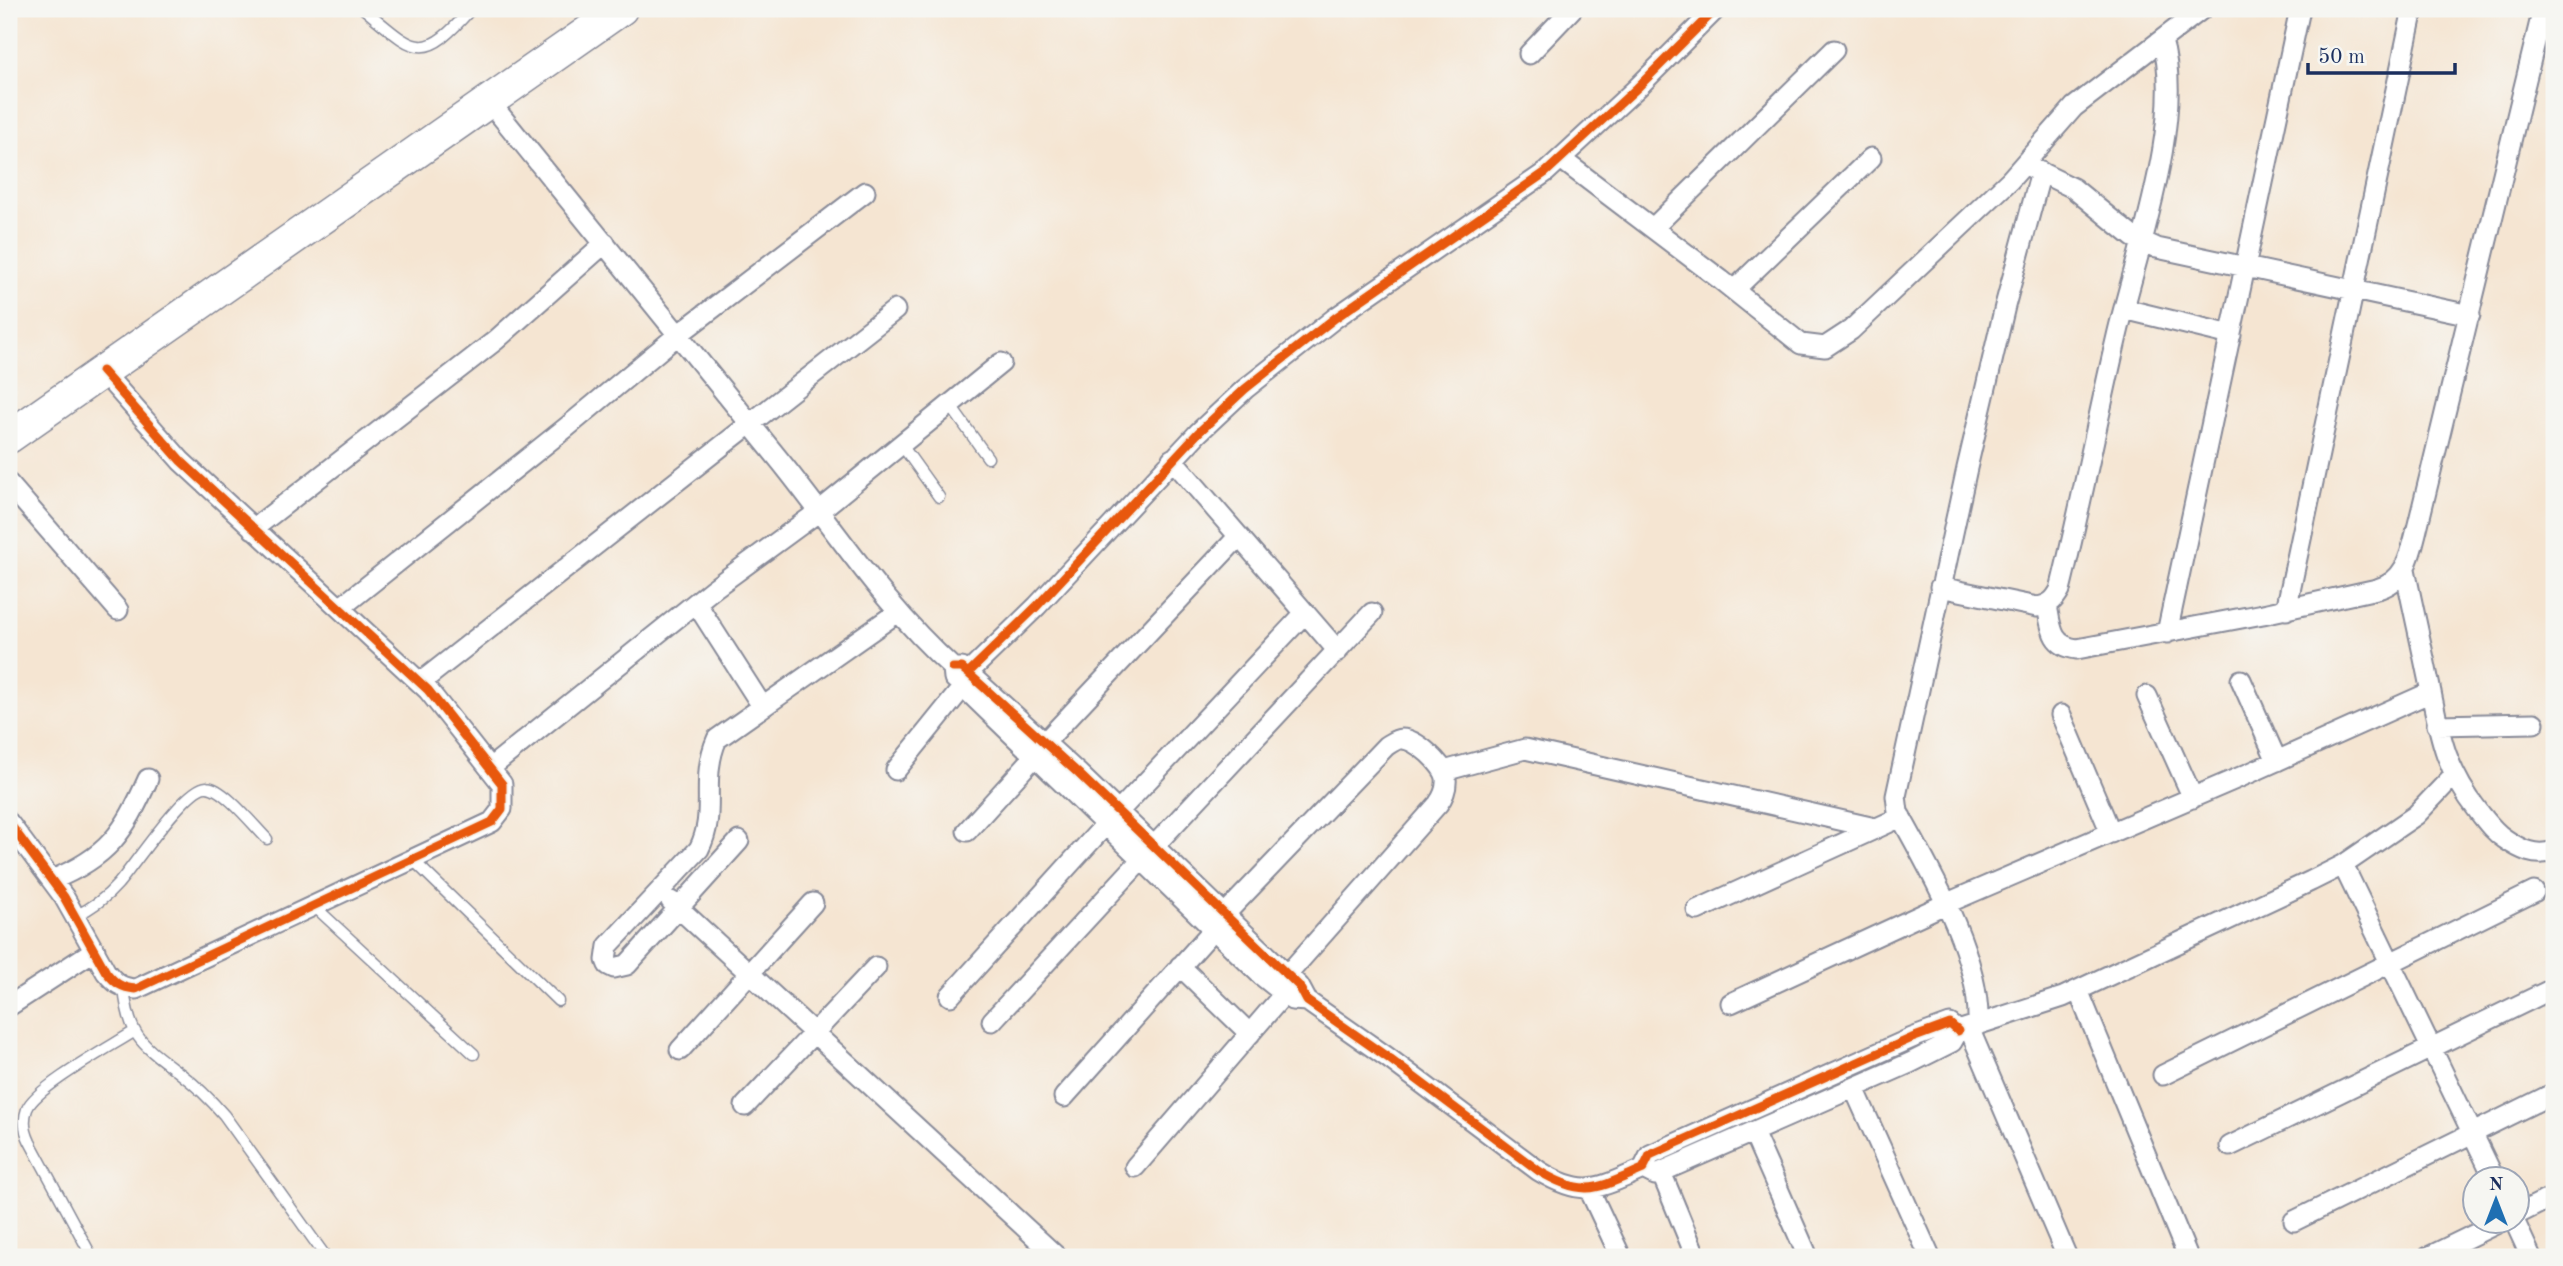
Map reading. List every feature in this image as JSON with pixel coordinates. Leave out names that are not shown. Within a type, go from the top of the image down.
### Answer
[{"type":"main road","points":[[9,437],[621,9]]},
{"type":"street","points":[[1530,54],[1572,9]]},
{"type":"street","points":[[896,770],[962,676],[1037,606],[1172,459],[1245,388],[1335,318],[1524,188],[1561,159],[1716,9]]},
{"type":"street","points":[[1561,159],[1801,344],[1825,347],[1851,330],[2033,168],[2074,107],[2202,9]]},
{"type":"street","points":[[2167,633],[2300,9]]},
{"type":"street","points":[[2286,610],[2413,9]]},
{"type":"street","points":[[2047,605],[2054,637],[2067,648],[2089,648],[2286,610],[2386,587],[2399,578],[2405,569],[2416,533],[2543,9]]},
{"type":"street","points":[[1940,587],[2023,605],[2047,605],[2055,600],[2060,590],[2158,169],[2169,71],[2162,41]]},
{"type":"street","points":[[1653,228],[1834,50]]},
{"type":"street","points":[[488,100],[679,334],[918,636],[1286,984],[1299,986],[1307,1001],[1387,1057],[1539,1171],[1562,1184],[1589,1189],[1652,1171],[1753,1132],[1854,1088],[1952,1042],[1969,1028],[2017,1014],[2078,990],[2343,865],[2416,815],[2454,775]]},
{"type":"street","points":[[1734,290],[1871,158]]},
{"type":"street","points":[[2033,168],[2089,200],[2141,242],[2179,253],[2470,315]]},
{"type":"street","points":[[2033,168],[2002,318],[1940,587],[1896,803],[1945,904],[1973,972],[1978,999],[1969,1028],[2067,1257]]},
{"type":"street","points":[[340,608],[679,334],[865,192]]},
{"type":"street","points":[[253,529],[496,340],[605,243]]},
{"type":"street","points":[[2124,309],[2231,335]]},
{"type":"street","points":[[421,682],[895,310]]},
{"type":"street","points":[[490,768],[696,603],[818,512],[1001,363]]},
{"type":"street","points":[[9,823],[52,880],[106,972],[115,983],[124,988],[136,989],[497,819],[502,809],[502,784],[421,682],[181,461],[102,371]]},
{"type":"street","points":[[1172,459],[1338,650]]},
{"type":"street","points":[[9,484],[118,610]]},
{"type":"street","points":[[967,831],[1238,537]]},
{"type":"street","points":[[2405,569],[2437,725],[2454,775],[2496,833],[2529,853],[2554,852]]},
{"type":"street","points":[[696,603],[762,706]]},
{"type":"street","points":[[739,841],[627,965],[614,968],[608,965],[608,946],[699,849],[704,839],[709,815],[707,769],[717,739],[898,612]]},
{"type":"street","points":[[992,1021],[1372,613]]},
{"type":"street","points":[[950,996],[1112,818],[1304,614]]},
{"type":"street","points":[[2241,681],[2277,761]]},
{"type":"street","points":[[1731,1003],[1945,904],[2431,692]]},
{"type":"street","points":[[2147,696],[2193,798]]},
{"type":"street","points":[[2061,715],[2111,833]]},
{"type":"street","points":[[2437,725],[2533,723]]},
{"type":"street","points":[[1064,1097],[1219,921],[1386,746],[1402,739],[1410,740],[1430,755],[1444,771],[1446,787],[1438,804],[1286,984],[1250,1034],[1135,1167]]},
{"type":"street","points":[[1444,771],[1525,749],[1875,828]]},
{"type":"street","points":[[52,880],[79,869],[110,845],[126,824],[148,779]]},
{"type":"street","points":[[1697,910],[1901,817]]},
{"type":"street","points":[[2343,865],[2487,1164]]},
{"type":"street","points":[[660,891],[1056,1257]]},
{"type":"street","points":[[2163,1075],[2533,892]]},
{"type":"street","points":[[680,1050],[813,904]]},
{"type":"street","points":[[9,1006],[95,950]]},
{"type":"street","points":[[1180,966],[1250,1034]]},
{"type":"street","points":[[745,1106],[876,967]]},
{"type":"street","points":[[2230,1146],[2554,988]]},
{"type":"street","points":[[2078,990],[2188,1257]]},
{"type":"street","points":[[1696,1257],[1652,1171],[1650,1155],[1912,1038],[1950,1024],[1969,1028]]},
{"type":"street","points":[[1854,1088],[1930,1257]]},
{"type":"street","points":[[2294,1221],[2554,1093]]},
{"type":"street","points":[[1753,1132],[1808,1257]]},
{"type":"street","points":[[1589,1189],[1621,1257]]},
{"type":"street","points":[[2532,1207],[2554,1196]]},
{"type":"street","points":[[2428,1257],[2475,1234]]},
{"type":"street","points":[[2520,1234],[2531,1257]]},
{"type":"lane","points":[[364,9],[409,44],[427,47],[452,30],[471,9]]},
{"type":"lane","points":[[950,405],[988,458]]},
{"type":"lane","points":[[901,444],[939,497]]},
{"type":"lane","points":[[75,916],[95,907],[117,885],[194,790],[205,786],[219,791],[267,839]]},
{"type":"lane","points":[[412,859],[558,1001]]},
{"type":"lane","points":[[314,906],[474,1054]]},
{"type":"lane","points":[[124,988],[126,1009],[135,1031],[148,1050],[184,1076],[224,1115],[326,1257]]},
{"type":"lane","points":[[92,1257],[30,1142],[24,1122],[27,1110],[41,1092],[135,1031]]},
{"type":"cycle path","points":[[968,673],[1037,606],[1198,433],[1245,389],[1335,318],[1546,172],[1637,88],[1716,9]]},
{"type":"cycle path","points":[[9,823],[64,897],[106,972],[119,984],[136,989],[492,822],[502,809],[502,784],[428,690],[181,461],[102,371]]},
{"type":"cycle path","points":[[953,668],[962,668],[968,673],[1079,774],[1299,986],[1307,1001],[1387,1057],[1539,1171],[1568,1185],[1591,1188],[1614,1181],[1643,1169],[1650,1155],[1912,1038],[1950,1024],[1958,1031]]}]
